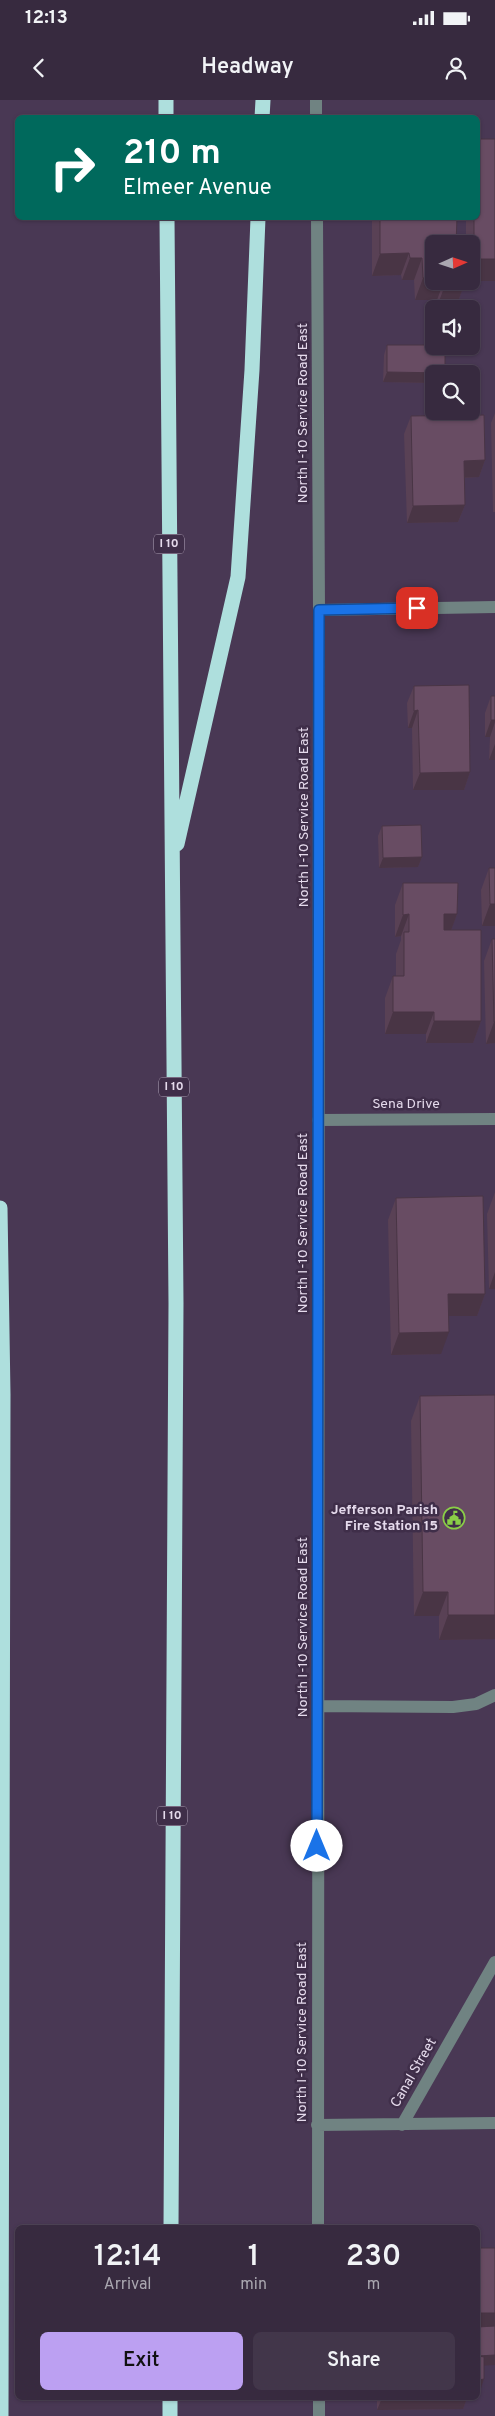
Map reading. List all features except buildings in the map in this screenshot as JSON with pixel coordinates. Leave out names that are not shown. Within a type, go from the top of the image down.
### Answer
[{"type":"highway","points":[[166,100],[166,115]]},
{"type":"highway","points":[[262,115],[263,100]]},
{"type":"highway","name":"I 10","points":[[166,220],[176,1304],[170,2225]]},
{"type":"highway","points":[[171,870],[238,577],[252,370],[258,220]]},
{"type":"highway","points":[[0,1208],[3,1394],[1,2416]]},
{"type":"highway","points":[[170,2400],[170,2416]]},
{"type":"street","points":[[316,100],[316,115]]},
{"type":"street","name":"North I-10 Service Road East","points":[[317,220],[319,610],[318,2225]]},
{"type":"street","points":[[319,610],[495,607]]},
{"type":"street","name":"Sena Drive","points":[[318,1120],[495,1118]]},
{"type":"street","points":[[318,1706],[454,1707],[476,1704],[495,1695]]},
{"type":"street","name":"Canal Street","points":[[317,2125],[402,2125],[495,1962]]},
{"type":"street","points":[[402,2125],[495,2124]]},
{"type":"street","points":[[319,2400],[319,2416]]},
{"type":"place","name":"Jefferson Parish Fire Station 15","points":[[454,1518]]},
{"type":"route","points":[[317,1846],[319,610],[417,608]]}]
